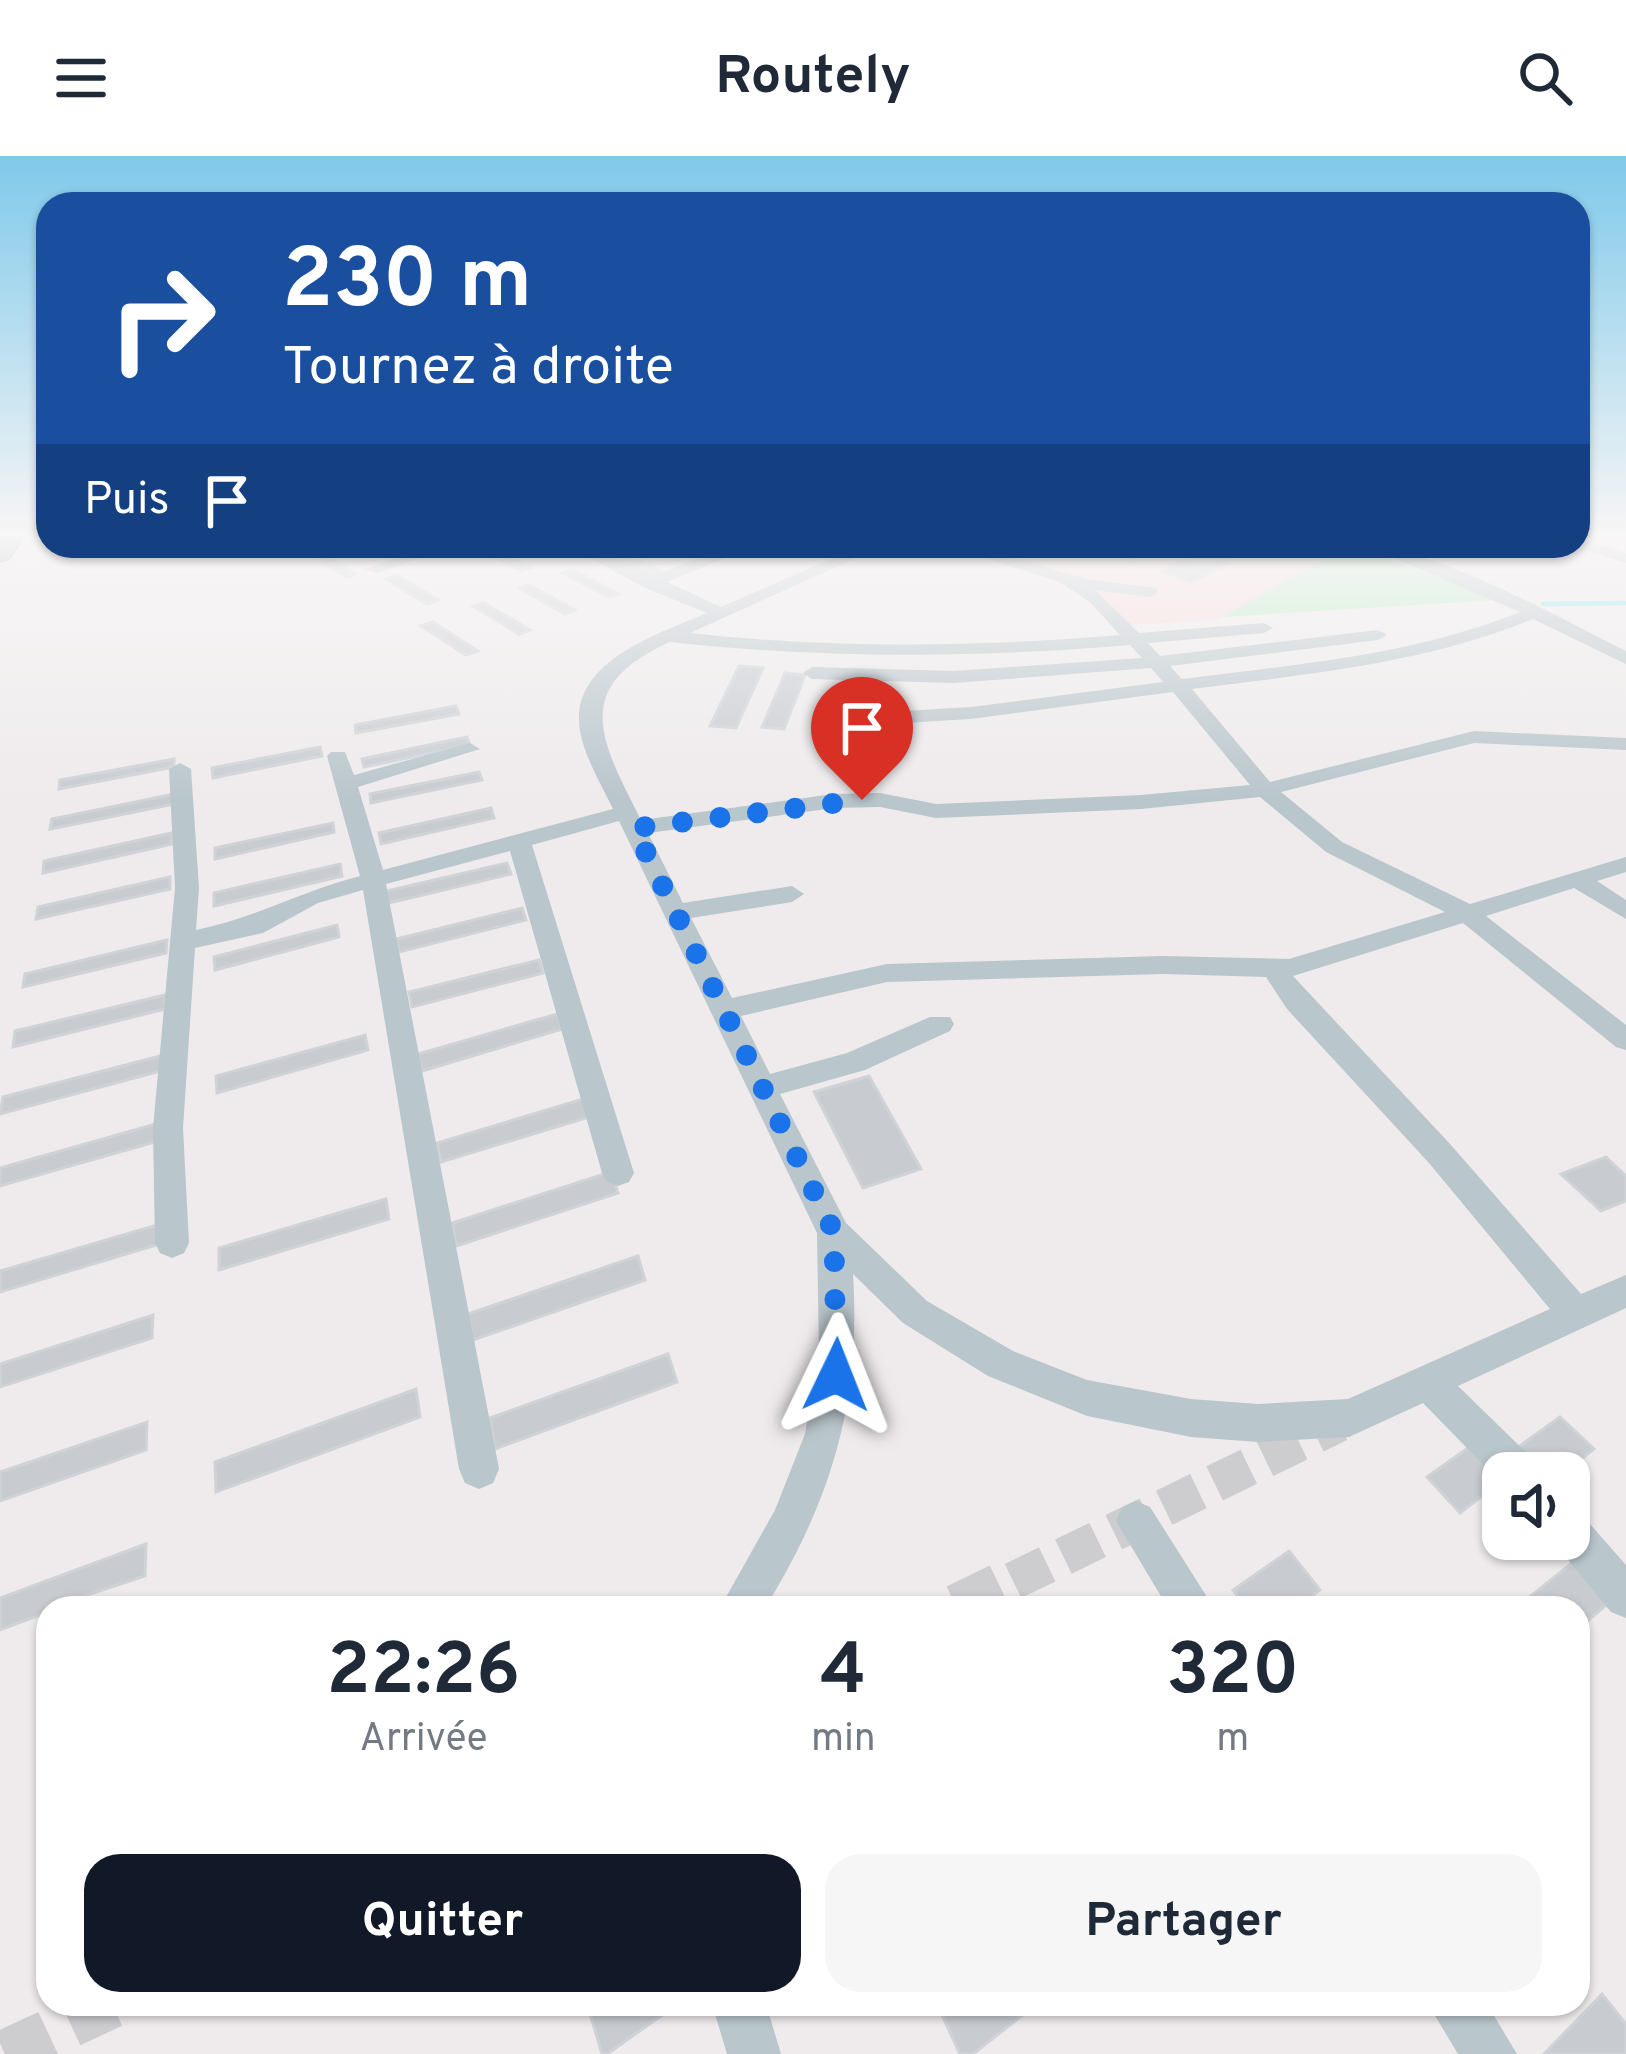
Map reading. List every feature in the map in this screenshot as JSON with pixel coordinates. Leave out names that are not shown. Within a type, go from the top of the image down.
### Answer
[{"type":"street","points":[[698,621],[616,665],[591,704],[590,728],[629,821],[834,1232],[884,1285],[949,1334],[1001,1364],[1087,1398],[1191,1418],[1258,1423],[1349,1418],[1626,1291]]},
{"type":"street","points":[[1116,621],[1265,790],[1334,848],[1463,911],[1626,1040]]},
{"type":"street","points":[[853,720],[956,714],[1413,654],[1464,641],[1513,621]]},
{"type":"street","points":[[1551,621],[1626,658]]},
{"type":"street","points":[[664,635],[802,650],[1005,650],[1264,628]]},
{"type":"street","points":[[812,673],[857,677],[1034,673],[1378,635]]},
{"type":"street","points":[[186,941],[254,927],[309,897],[373,878],[519,840],[629,821],[862,800],[936,811],[1141,802],[1265,790],[1474,737],[1626,744]]},
{"type":"street","points":[[346,784],[470,749]]},
{"type":"street","points":[[338,756],[373,878],[479,1469]]},
{"type":"street","points":[[172,1243],[168,1128],[186,941],[180,770]]},
{"type":"street","points":[[519,840],[618,1173]]},
{"type":"street","points":[[724,1010],[887,974],[1163,965],[1275,970],[1341,956],[1463,911],[1626,864]]},
{"type":"street","points":[[1575,878],[1626,911]]},
{"type":"street","points":[[674,912],[792,894]]},
{"type":"street","points":[[1275,970],[1297,1002],[1440,1154],[1576,1315]]},
{"type":"street","points":[[1597,1017],[1626,1005]]},
{"type":"street","points":[[762,1088],[855,1062],[940,1024]]},
{"type":"street","points":[[748,1596],[787,1531],[828,1418],[838,1336],[834,1232]]},
{"type":"street","points":[[1428,1382],[1499,1452]]},
{"type":"street","points":[[1136,1521],[1185,1596]]},
{"type":"street","points":[[1590,1555],[1626,1597]]},
{"type":"street","points":[[743,2016],[754,2054]]},
{"type":"street","points":[[1463,2016],[1490,2054]]},
{"type":"shaded area","points":[[1113,621],[1206,621],[1117,625]]},
{"type":"building","points":[[497,621],[514,621],[530,630],[519,634]]},
{"type":"building","points":[[433,622],[478,651],[466,655],[421,626]]},
{"type":"building","points":[[739,666],[763,668],[736,728],[710,726]]},
{"type":"building","points":[[785,673],[805,675],[784,729],[762,727]]},
{"type":"building","points":[[456,706],[459,714],[356,733],[355,725]]},
{"type":"building","points":[[467,737],[470,745],[364,767],[362,759]]},
{"type":"building","points":[[320,747],[322,756],[213,778],[212,768]]},
{"type":"building","points":[[174,759],[174,767],[59,789],[60,780]]},
{"type":"building","points":[[479,772],[482,780],[371,803],[370,794]]},
{"type":"building","points":[[174,794],[174,804],[50,829],[52,819]]},
{"type":"building","points":[[491,808],[494,818],[381,844],[379,833]]},
{"type":"building","points":[[333,823],[334,832],[215,859],[215,848]]},
{"type":"building","points":[[171,833],[172,844],[43,873],[44,861]]},
{"type":"building","points":[[507,863],[511,874],[385,904],[382,892]]},
{"type":"building","points":[[340,864],[342,876],[214,906],[214,893]]},
{"type":"building","points":[[170,877],[170,889],[36,919],[38,907]]},
{"type":"building","points":[[522,908],[526,920],[399,952],[397,939]]},
{"type":"building","points":[[337,925],[339,937],[215,970],[214,957]]},
{"type":"building","points":[[167,940],[166,953],[23,987],[25,974]]},
{"type":"building","points":[[539,960],[543,973],[412,1007],[409,992]]},
{"type":"building","points":[[165,995],[165,1009],[13,1047],[15,1031]]},
{"type":"building","points":[[557,1014],[562,1029],[422,1071],[418,1054]]},
{"type":"building","points":[[365,1035],[368,1050],[217,1093],[216,1076]]},
{"type":"building","points":[[164,1055],[164,1070],[0,1114],[3,1097]]},
{"type":"building","points":[[869,1076],[921,1169],[863,1188],[814,1092]]},
{"type":"building","points":[[586,1098],[592,1116],[441,1162],[437,1143]]},
{"type":"building","points":[[159,1123],[158,1141],[0,1186],[0,1168]]},
{"type":"building","points":[[1606,1157],[1626,1176],[1626,1201],[1601,1211],[1561,1174]]},
{"type":"building","points":[[611,1172],[618,1193],[456,1246],[452,1223]]},
{"type":"building","points":[[386,1199],[389,1219],[219,1270],[219,1248]]},
{"type":"building","points":[[157,1225],[156,1245],[0,1292],[0,1271]]},
{"type":"building","points":[[638,1256],[645,1280],[473,1340],[468,1314]]},
{"type":"building","points":[[153,1315],[152,1338],[0,1387],[0,1364]]},
{"type":"building","points":[[668,1354],[677,1382],[495,1449],[490,1418]]},
{"type":"building","points":[[416,1389],[420,1417],[216,1492],[215,1462]]},
{"type":"building","points":[[1560,1417],[1594,1449],[1590,1452],[1514,1450]]},
{"type":"building","points":[[147,1422],[146,1450],[0,1501],[0,1472]]},
{"type":"building","points":[[1475,1443],[1484,1452],[1482,1496],[1460,1513],[1427,1477]]},
{"type":"building","points":[[146,1544],[145,1576],[84,1596],[36,1596],[36,1616],[0,1630],[0,1598]]},
{"type":"building","points":[[1289,1551],[1320,1590],[1312,1596],[1238,1596],[1233,1590]]},
{"type":"building","points":[[1572,1563],[1610,1602],[1590,1619],[1590,1596],[1531,1596]]},
{"type":"building","points":[[1602,1994],[1626,2024],[1626,2054],[1544,2054],[1581,2016],[1590,2016],[1590,2006]]},
{"type":"building","points":[[591,2016],[661,2016],[607,2054],[602,2054]]},
{"type":"building","points":[[943,2016],[1022,2016],[973,2054],[960,2054]]},
{"type":"tunnel","points":[[1013,1581],[1339,1423]]},
{"type":"tunnel","points":[[982,1596],[1019,1578]]},
{"type":"tunnel","points":[[5,2054],[86,2016]]},
{"type":"route","points":[[836,1375],[834,1232],[634,828],[862,800]]}]
